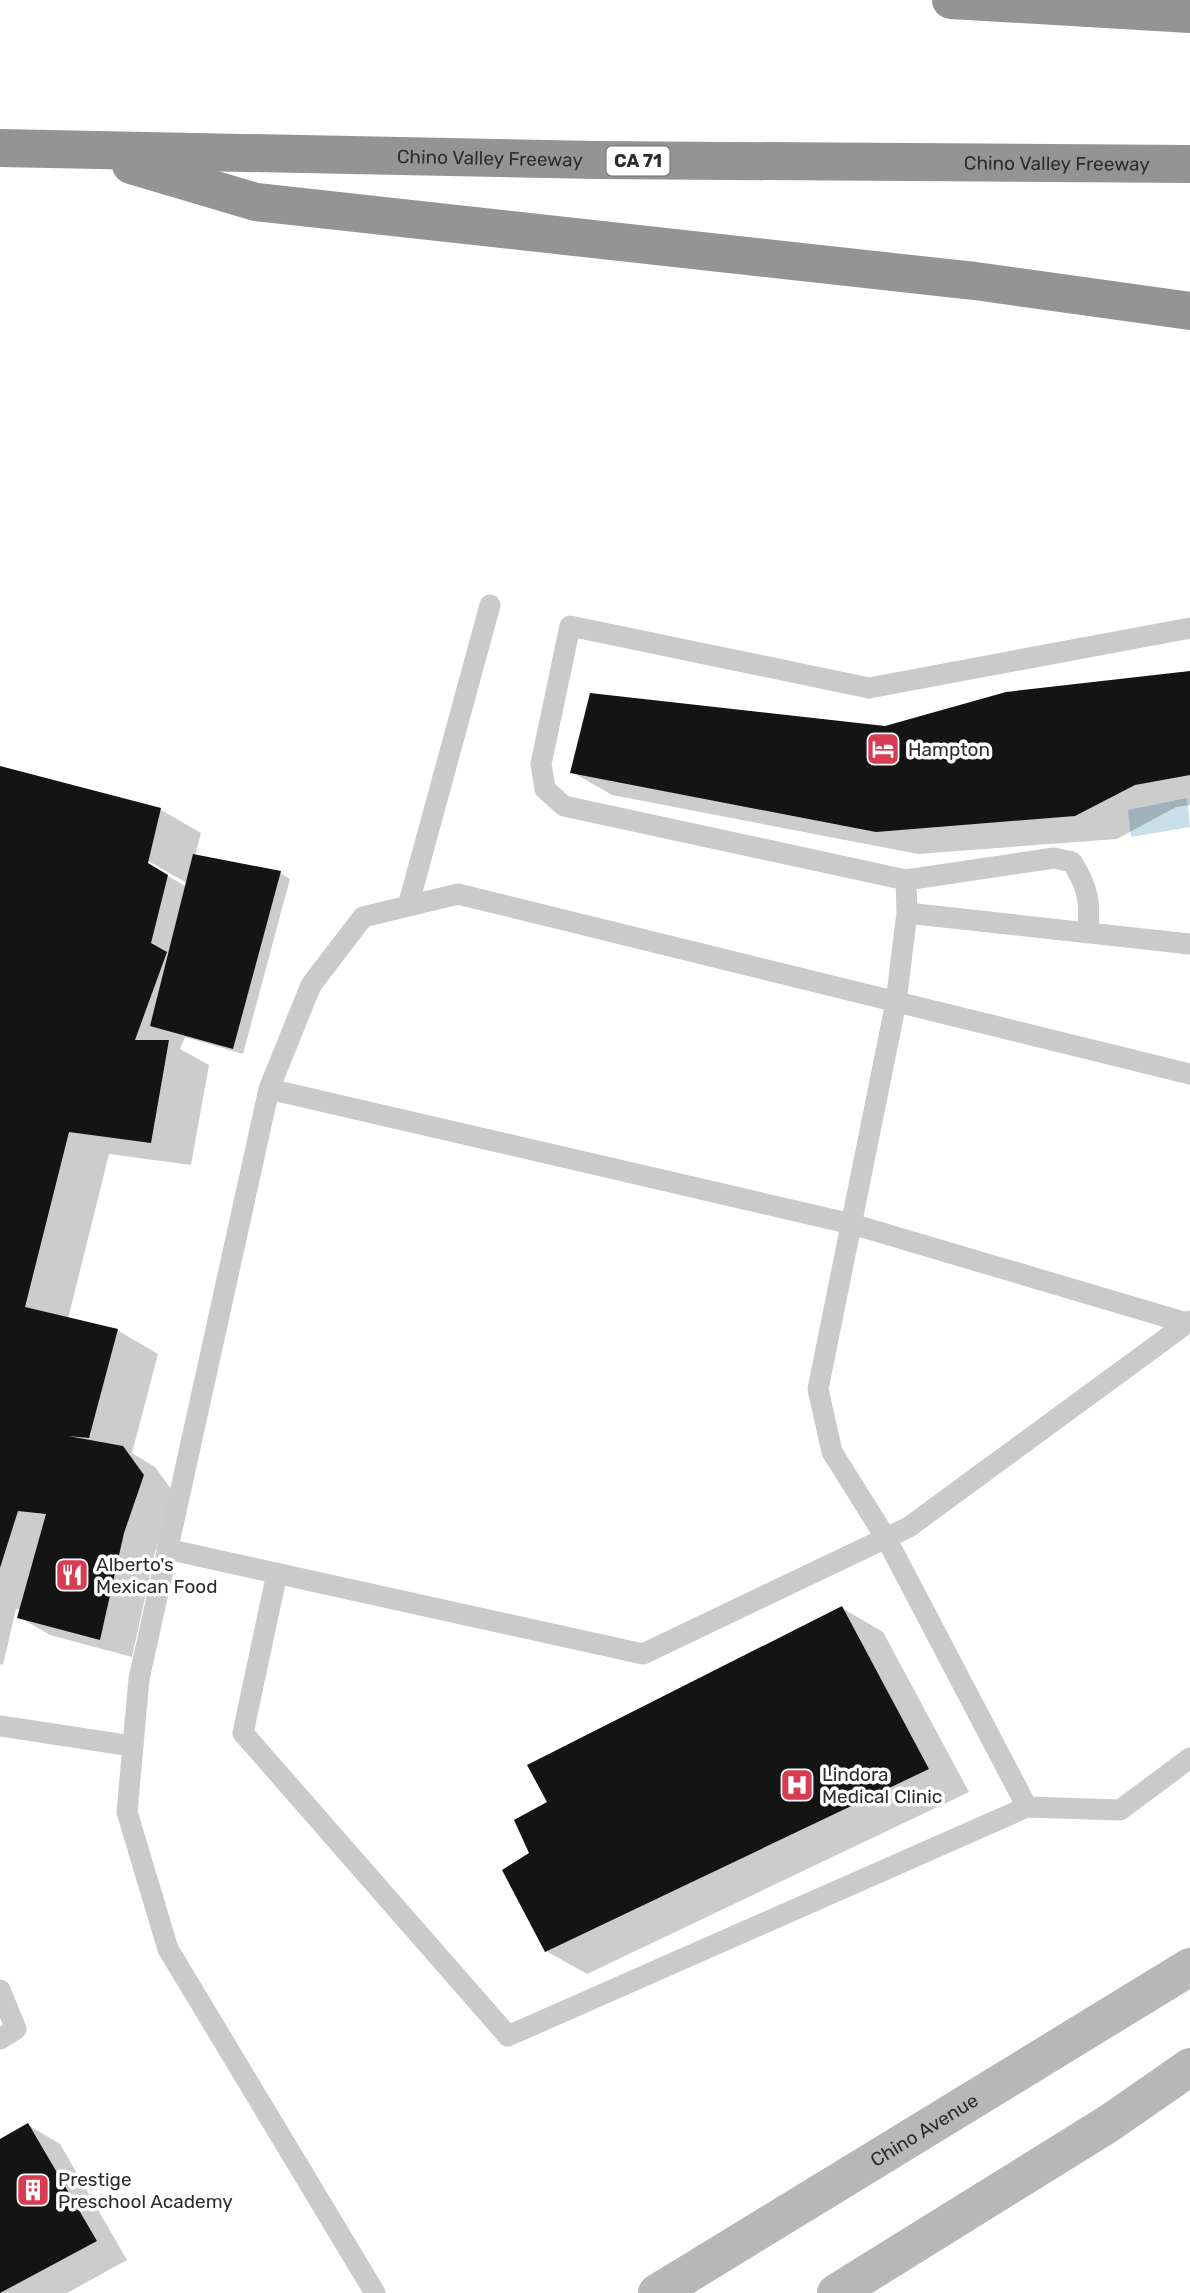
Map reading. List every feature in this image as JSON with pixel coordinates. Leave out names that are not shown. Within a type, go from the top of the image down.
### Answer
[{"type":"highway","points":[[951,0],[1190,14]]},
{"type":"highway","name":"Chino Valley Freeway","points":[[0,148],[624,161],[1190,164]]},
{"type":"highway","points":[[86,151],[256,202],[975,281],[1190,311]]},
{"type":"main road","name":"Chino Avenue","points":[[657,2293],[1190,1967]]},
{"type":"main road","points":[[835,2293],[1108,2124],[1190,2067]]},
{"type":"lane","points":[[408,906],[490,605]]},
{"type":"lane","points":[[1088,933],[1090,903],[1084,881],[1072,862],[1054,858],[906,880],[564,806],[545,789],[541,764],[570,626],[869,688],[1190,628]]},
{"type":"lane","points":[[906,880],[907,913],[896,1002],[818,1390],[832,1452],[886,1538],[1027,1807]]},
{"type":"lane","points":[[375,2293],[168,1949],[127,1812],[139,1679],[269,1088],[311,985],[363,917],[458,894],[1190,1074]]},
{"type":"lane","points":[[907,913],[1190,944]]},
{"type":"lane","points":[[269,1088],[852,1224],[1190,1322]]},
{"type":"lane","points":[[167,1549],[643,1654],[909,1527],[1190,1322]]},
{"type":"lane","points":[[277,1573],[243,1733],[508,2036],[1027,1807],[1120,1810],[1190,1758]]},
{"type":"lane","points":[[1,1732],[132,1746]]},
{"type":"lane","points":[[0,1990],[16,2029],[0,2039]]},
{"type":"water","points":[[1187,798],[1190,827],[1131,837],[1128,810]]},
{"type":"building","name":"Hampton","points":[[1190,671],[1190,775],[1135,785],[1075,816],[876,832],[570,773],[590,693],[885,726],[1006,692]]},
{"type":"building","points":[[0,766],[161,808],[148,863],[168,875],[151,943],[167,952],[135,1040],[169,1040],[151,1143],[69,1132],[25,1307],[118,1329],[89,1438],[68,1436],[123,1446],[144,1475],[124,1533],[100,1640],[17,1618],[46,1514],[18,1511],[0,1568]]},
{"type":"building","points":[[193,854],[281,871],[233,1049],[150,1026]]},
{"type":"building","points":[[842,1606],[929,1769],[545,1952],[502,1870],[529,1853],[514,1820],[547,1802],[527,1765]]},
{"type":"building","name":"Prestige Preschool Academy","points":[[28,2123],[97,2241],[0,2293],[0,2139]]},
{"type":"place","name":"Hampton","points":[[883,749]]},
{"type":"place","name":"Alberto's Mexican Food","points":[[72,1575]]},
{"type":"place","name":"Lindora Medical Clinic","points":[[797,1785]]},
{"type":"place","name":"Prestige Preschool Academy","points":[[33,2190]]}]
